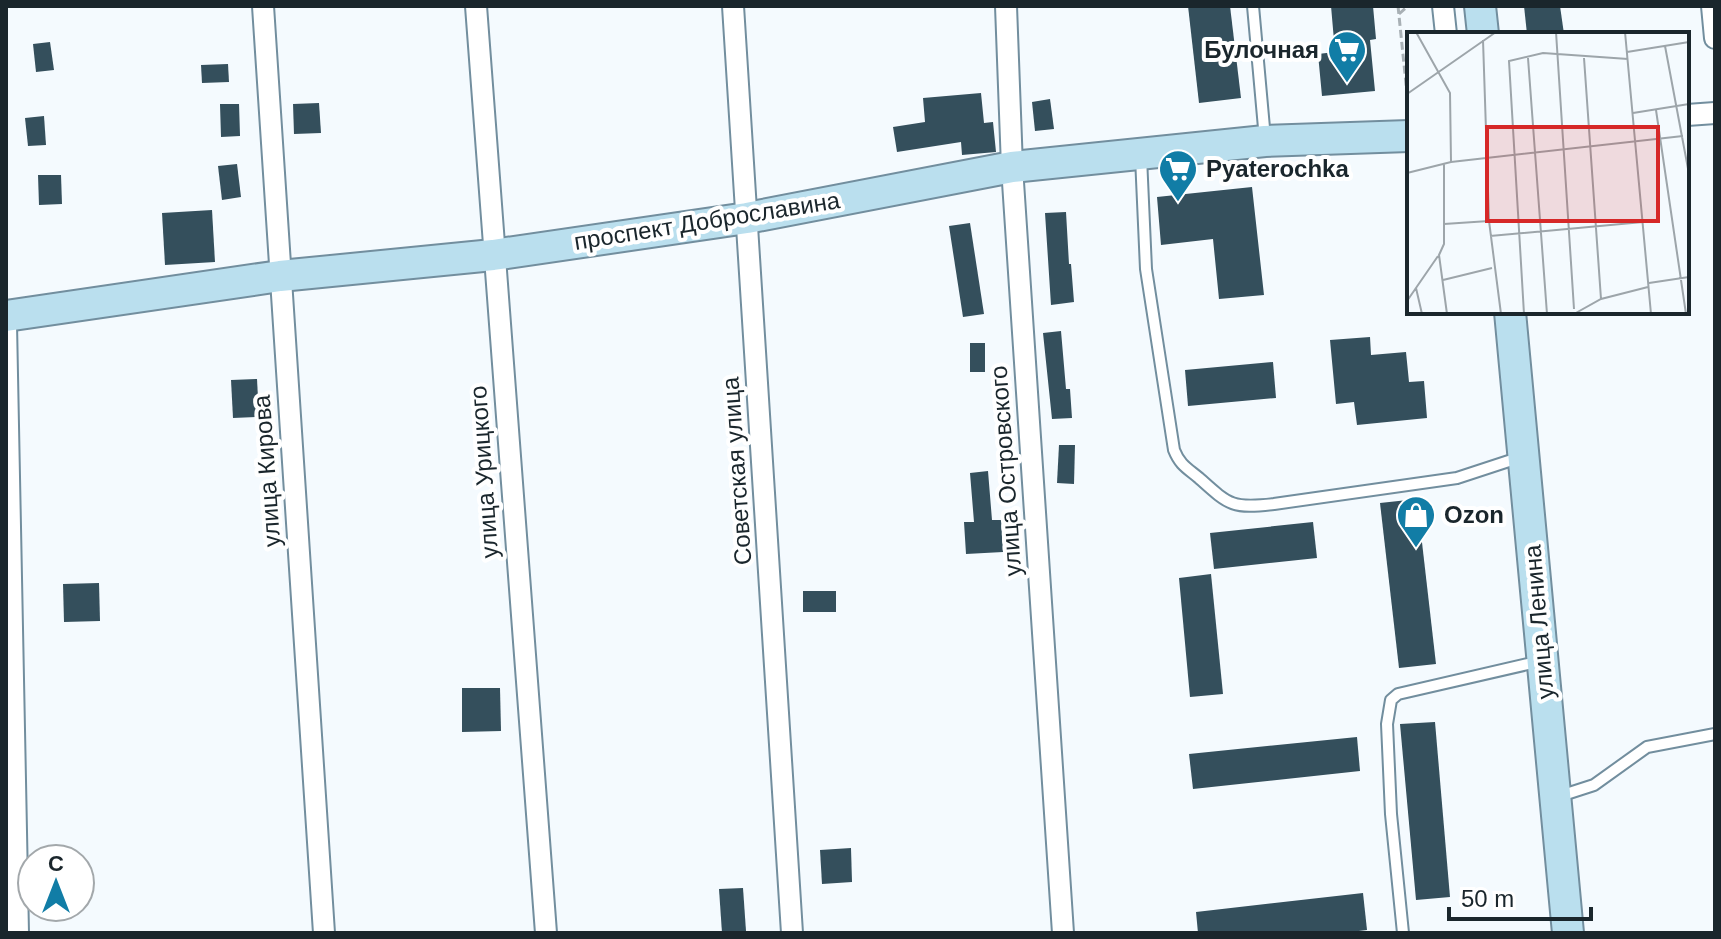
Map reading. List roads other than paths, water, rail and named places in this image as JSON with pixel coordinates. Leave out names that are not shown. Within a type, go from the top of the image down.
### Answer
[{"type":"street","name":"улица Кирова","points":[[263,6],[324,933]]},
{"type":"street","name":"улица Урицкого","points":[[476,6],[546,933]]},
{"type":"street","name":"Советская улица","points":[[733,6],[792,933]]},
{"type":"street","name":"улица Островского","points":[[1006,6],[1012,167],[1063,933]]},
{"type":"street","points":[[1443,6],[1446,32]]},
{"type":"street","points":[[1480,6],[1483,32]]},
{"type":"street","points":[[1712,6],[1715,38]]},
{"type":"street","points":[[1689,115],[1715,113]]},
{"type":"street","name":"проспект Доброславина","points":[[6,316],[280,276],[493,255],[747,218],[1012,167],[1265,141],[1407,136]]},
{"type":"street","name":"улица Ленина","points":[[1510,314],[1568,933]]},
{"type":"street","points":[[6,324],[18,933]]},
{"type":"lane","points":[[1253,6],[1265,141]]},
{"type":"lane","points":[[1141,152],[1146,269],[1174,450],[1179,464],[1215,495],[1232,504],[1251,507],[1457,478],[1523,456]]},
{"type":"lane","points":[[1403,933],[1391,814],[1387,724],[1391,700],[1398,694],[1543,661]]},
{"type":"lane","points":[[1556,798],[1594,785],[1647,747],[1715,734]]},
{"type":"place","name":"Булочная","points":[[1347,84]]},
{"type":"place","name":"Pyaterochka","points":[[1178,203]]},
{"type":"place","name":"Ozon","points":[[1416,549]]}]
